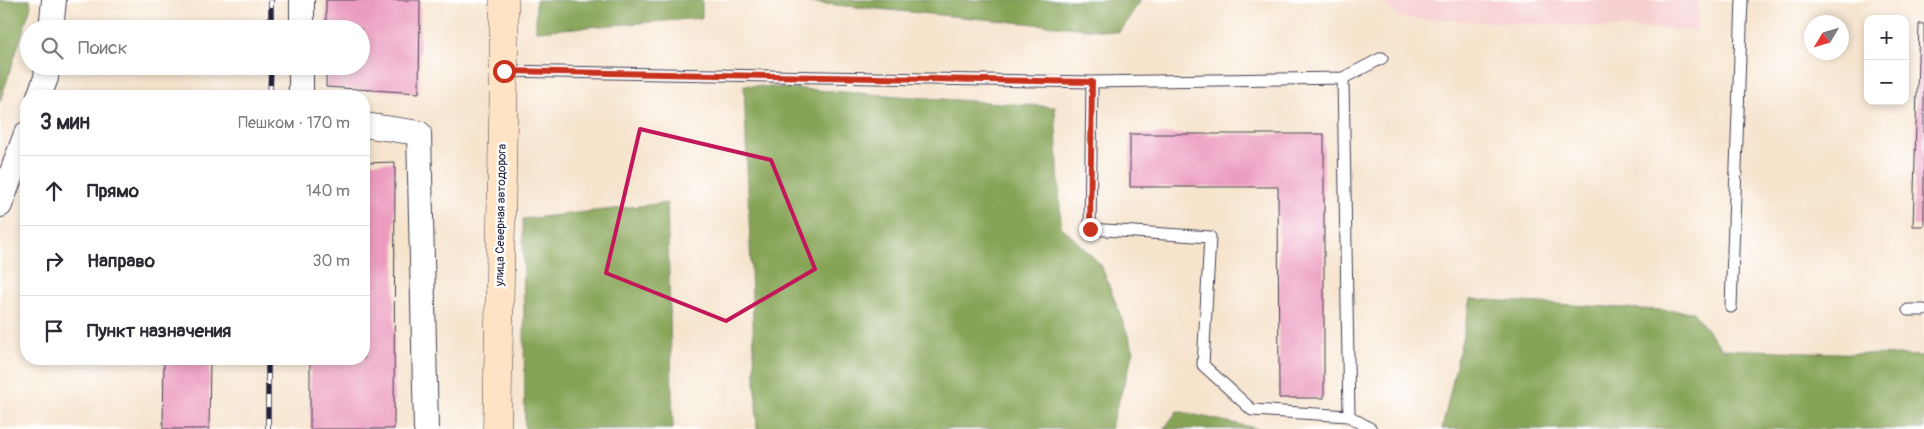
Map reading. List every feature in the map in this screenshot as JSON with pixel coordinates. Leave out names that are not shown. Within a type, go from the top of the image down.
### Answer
[{"type":"main road","name":"улица Северная автодорога","points":[[497,429],[504,0]]},
{"type":"street","points":[[52,20],[54,0]]},
{"type":"street","points":[[302,0],[302,20]]},
{"type":"street","points":[[42,90],[46,75]]},
{"type":"street","points":[[301,75],[301,90]]},
{"type":"street","points":[[370,126],[419,132],[426,429]]},
{"type":"street","points":[[0,205],[20,150]]},
{"type":"lane","points":[[1731,307],[1742,0]]},
{"type":"lane","points":[[504,71],[1092,82],[1343,78],[1382,58]]},
{"type":"lane","points":[[1343,78],[1349,416]]},
{"type":"lane","points":[[1092,82],[1090,229],[1210,237],[1202,365],[1252,410],[1349,416],[1371,429]]},
{"type":"lane","points":[[1908,310],[1924,310]]},
{"type":"highlighted area","points":[[640,129],[771,160],[815,269],[726,321],[606,273]]},
{"type":"shaded area","points":[[1382,0],[1699,0],[1697,31],[1400,18]]},
{"type":"green space","points":[[0,0],[30,0],[31,6],[26,20],[20,20],[20,40],[0,102]]},
{"type":"green space","points":[[536,0],[702,0],[702,18],[536,31]]},
{"type":"green space","points":[[783,0],[1141,0],[1119,32]]},
{"type":"green space","points":[[744,85],[1055,107],[1061,226],[1101,265],[1134,351],[1110,429],[757,429]]},
{"type":"green space","points":[[667,203],[673,429],[525,429],[523,219]]},
{"type":"green space","points":[[1471,299],[1693,312],[1722,349],[1924,356],[1924,429],[1442,429]]},
{"type":"green space","points":[[1177,411],[1260,429],[1164,429]]},
{"type":"building","points":[[326,0],[420,0],[419,93],[326,87],[326,75],[370,75],[370,20],[326,20]]},
{"type":"building","points":[[1919,24],[1924,24],[1924,226],[1913,226]]},
{"type":"building","points":[[1130,134],[1324,134],[1324,398],[1279,398],[1278,187],[1130,187]]},
{"type":"building","points":[[395,162],[394,429],[310,429],[310,365],[370,365],[370,163]]},
{"type":"building","points":[[164,365],[210,365],[209,429],[163,429]]},
{"type":"railway","points":[[271,0],[271,20]]},
{"type":"railway","points":[[270,90],[271,75]]},
{"type":"railway","points":[[268,365],[268,429]]},
{"type":"route","points":[[504,71],[1092,82],[1090,229]]}]
